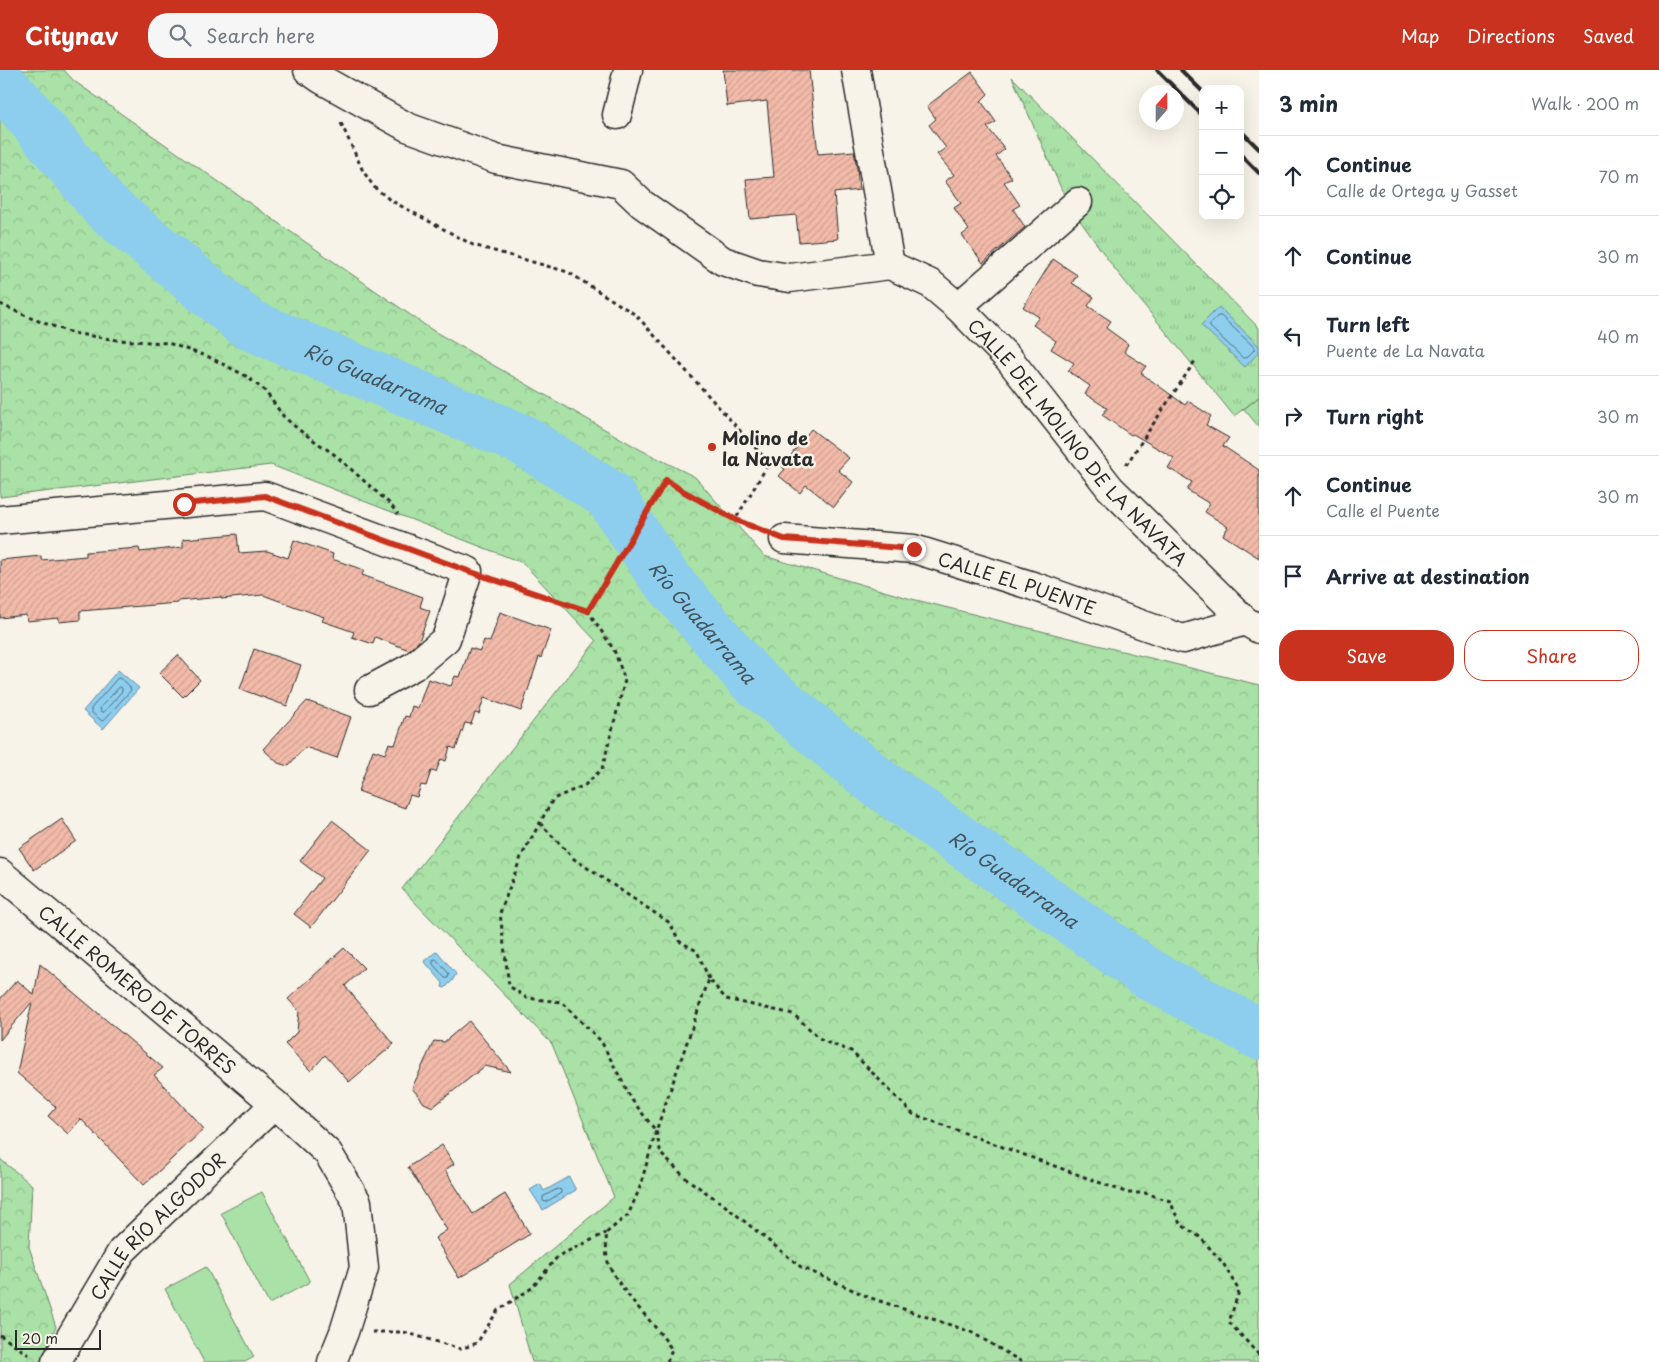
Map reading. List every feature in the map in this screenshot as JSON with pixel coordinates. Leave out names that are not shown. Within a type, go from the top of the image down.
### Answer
[{"type":"street","points":[[308,70],[407,127],[496,159],[621,184],[642,204],[723,261],[749,270],[790,278],[890,265],[856,70]]},
{"type":"street","points":[[617,115],[628,70]]},
{"type":"street","points":[[958,307],[1078,202]]},
{"type":"street","name":"CALLE DEL MOLINO DE LA NAVATA","points":[[890,265],[931,284],[958,307],[1009,359],[1110,488],[1255,627]]},
{"type":"street","points":[[0,520],[265,496],[468,571],[446,639],[414,666],[369,690]]},
{"type":"street","name":"CALLE EL PUENTE","points":[[784,539],[914,549],[1034,586],[1183,639],[1255,627]]},
{"type":"street","name":"CALLE ROMERO DE TORRES","points":[[0,873],[275,1104],[328,1153],[357,1202],[364,1268],[344,1332],[332,1362]]},
{"type":"street","name":"CALLE RÍO ALGODOR","points":[[44,1359],[122,1251],[275,1104]]},
{"type":"path","points":[[340,121],[363,171],[374,187],[390,200],[474,245],[568,272],[636,315],[769,463],[736,520]]},
{"type":"path","points":[[0,304],[33,319],[72,332],[117,340],[168,343],[209,357],[246,376],[265,391],[284,417],[335,455],[389,504],[402,519]]},
{"type":"path","points":[[1110,488],[1195,361]]},
{"type":"path","points":[[588,611],[666,480],[736,520],[784,539]]},
{"type":"path","points":[[468,571],[588,611],[614,650],[625,680],[602,769],[585,785],[553,799],[521,858],[500,913],[509,986],[527,998],[561,1002],[600,1041],[632,1100],[656,1131],[661,1154],[688,1180],[723,1204],[801,1267],[871,1298],[971,1332],[1022,1362]]},
{"type":"path","points":[[540,823],[574,859],[670,923],[679,941],[697,951],[709,979],[726,999],[793,1014],[823,1041],[851,1052],[912,1114],[1128,1193],[1145,1193],[1170,1201],[1180,1224],[1200,1238],[1223,1262],[1239,1291],[1229,1322],[1259,1355]]},
{"type":"path","points":[[344,1332],[404,1332],[461,1349],[477,1343],[498,1310],[532,1288],[558,1256],[606,1233],[628,1215],[639,1190],[656,1131],[709,979]]},
{"type":"path","points":[[606,1233],[608,1263],[630,1298],[650,1320],[672,1350],[667,1362]]},
{"type":"path","points":[[0,1335],[44,1359]]},
{"type":"green space","points":[[0,70],[64,70],[74,81],[432,330],[641,450],[695,477],[764,556],[908,598],[1259,685],[1259,1362],[532,1362],[510,1284],[614,1197],[552,1044],[402,889],[596,641],[523,563],[271,465],[0,497]]},
{"type":"green space","points":[[1012,77],[1259,328],[1259,397],[1234,416],[1114,268],[1068,204]]},
{"type":"green space","points":[[1259,397],[1259,427],[1244,409]]},
{"type":"green space","points":[[0,1159],[32,1185],[29,1247],[56,1327],[40,1362],[0,1362]]},
{"type":"green space","points":[[262,1192],[310,1282],[269,1304],[221,1213]]},
{"type":"green space","points":[[206,1267],[254,1357],[245,1362],[204,1362],[165,1289]]},
{"type":"water","points":[[1219,307],[1259,346],[1259,352],[1245,367],[1201,325]]},
{"type":"water","points":[[118,670],[139,688],[103,729],[83,711]]},
{"type":"water","points":[[437,951],[456,974],[445,988],[442,987],[443,983],[424,961]]},
{"type":"water","points":[[569,1177],[576,1190],[543,1210],[530,1190],[540,1184],[544,1191]]},
{"type":"building","points":[[723,70],[809,70],[818,154],[854,151],[857,168],[859,190],[834,193],[838,239],[799,242],[796,215],[750,219],[746,179],[774,177],[767,101],[727,106]]},
{"type":"building","points":[[972,72],[988,94],[981,101],[996,122],[987,127],[1005,149],[996,156],[1012,178],[1004,182],[1020,205],[1013,209],[1025,227],[983,263],[962,235],[969,230],[954,208],[961,203],[945,181],[954,175],[937,154],[946,148],[929,125],[936,119],[927,106]]},
{"type":"building","points":[[1053,259],[1077,275],[1072,283],[1094,297],[1088,306],[1111,321],[1106,328],[1128,344],[1124,352],[1146,366],[1141,373],[1185,405],[1188,401],[1211,416],[1206,425],[1229,438],[1223,446],[1259,470],[1259,558],[1223,535],[1228,527],[1205,512],[1210,504],[1187,490],[1192,482],[1168,468],[1174,458],[1133,434],[1131,435],[1102,415],[1107,408],[1085,394],[1090,386],[1068,371],[1074,363],[1051,349],[1056,341],[1033,325],[1039,317],[1023,307]]},
{"type":"building","points":[[811,429],[849,458],[838,470],[853,482],[834,507],[806,485],[800,493],[779,476],[785,469],[782,467]]},
{"type":"building","points":[[237,534],[239,553],[267,551],[288,558],[294,540],[333,554],[332,559],[364,570],[362,575],[423,597],[420,607],[430,611],[419,641],[409,650],[375,637],[373,644],[352,637],[354,632],[322,621],[324,617],[263,595],[221,599],[221,597],[178,601],[178,603],[80,611],[80,620],[59,622],[59,618],[27,621],[26,615],[0,618],[0,560],[41,556],[41,560],[86,556],[86,552],[139,548],[140,552],[183,547],[183,539]]},
{"type":"building","points":[[500,612],[551,630],[541,658],[539,657],[521,711],[484,698],[479,714],[475,713],[471,724],[465,723],[456,749],[450,747],[446,761],[441,759],[436,772],[431,771],[426,786],[421,785],[417,797],[410,795],[405,808],[358,791],[373,750],[385,754],[389,743],[395,745],[405,716],[409,717],[412,706],[418,708],[428,679],[451,686],[455,676],[460,677],[470,648],[480,651],[484,640],[490,642]]},
{"type":"building","points":[[254,649],[301,665],[287,706],[240,689]]},
{"type":"building","points":[[178,655],[200,680],[183,697],[159,673]]},
{"type":"building","points":[[307,701],[351,717],[337,758],[305,747],[288,766],[278,763],[263,749]]},
{"type":"building","points":[[62,819],[76,841],[34,870],[19,848]]},
{"type":"building","points":[[332,820],[371,850],[311,927],[294,914],[322,878],[300,861]]},
{"type":"building","points":[[344,948],[364,968],[345,986],[394,1044],[349,1082],[325,1055],[311,1071],[285,1044],[297,1032],[299,1011],[288,999]]},
{"type":"building","points":[[40,964],[163,1068],[154,1075],[204,1129],[144,1185],[81,1119],[68,1134],[48,1116],[56,1107],[17,1073],[32,1002],[0,1040],[0,999],[17,980],[34,995]]},
{"type":"building","points":[[469,1021],[511,1072],[485,1066],[433,1107],[424,1103],[412,1088],[434,1041],[444,1042]]},
{"type":"building","points":[[442,1145],[454,1164],[445,1170],[473,1214],[505,1194],[530,1234],[459,1278],[435,1238],[447,1230],[408,1167]]},
{"type":"waterway","name":"Río Guadarrama","points":[[0,83],[21,105],[105,206],[248,324],[521,439],[609,495],[661,573],[750,677],[876,781],[1147,973],[1259,1034]]},
{"type":"railway","points":[[1157,70],[1199,112]]},
{"type":"railway","points":[[1181,70],[1199,88]]},
{"type":"railway","points":[[1244,134],[1259,149]]},
{"type":"railway","points":[[1244,158],[1259,173]]},
{"type":"place","name":"Molino de la Navata","points":[[712,447]]},
{"type":"route","points":[[184,504],[265,496],[468,571],[588,611],[666,480],[736,520],[784,539],[914,549]]}]
